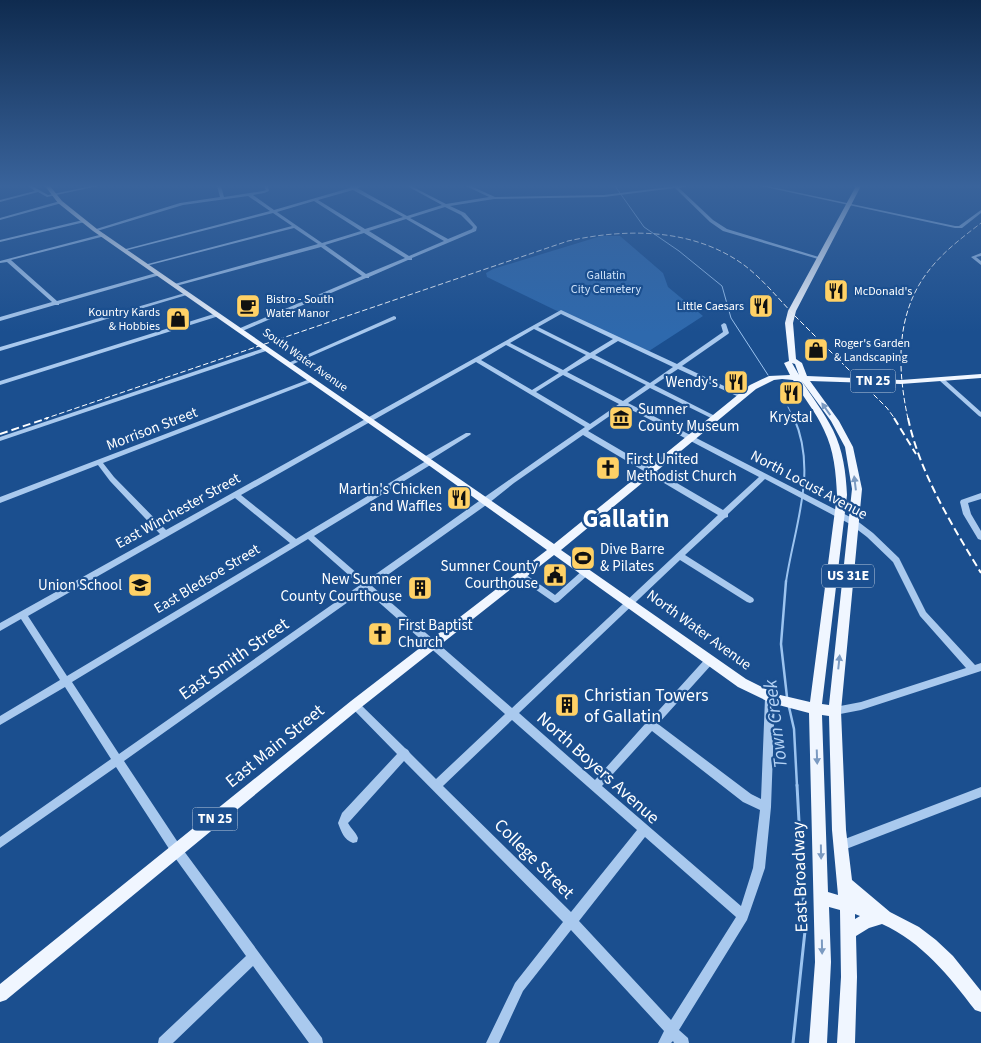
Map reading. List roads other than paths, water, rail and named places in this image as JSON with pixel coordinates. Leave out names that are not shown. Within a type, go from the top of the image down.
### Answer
[{"type":"main road","name":"South Water Avenue","points":[[103,235],[428,460],[554,550]]},
{"type":"main road","name":"US 31E","points":[[815,709],[842,495],[840,462],[825,423],[790,361],[789,320],[833,235]]},
{"type":"main road","points":[[772,378],[784,369],[790,361]]},
{"type":"main road","name":"US 31E","points":[[798,376],[835,421],[847,443],[857,489],[835,711],[840,830],[847,904],[849,977],[846,1043]]},
{"type":"main road","name":"TN 25","points":[[554,550],[741,396],[772,378],[798,376],[901,382],[981,376]]},
{"type":"main road","points":[[833,443],[847,443]]},
{"type":"main road","name":"North Water Avenue","points":[[554,550],[755,692],[800,706],[835,711]]},
{"type":"main road","name":"East Main Street","points":[[0,994],[355,705],[554,550]]},
{"type":"main road","name":"East Broadway","points":[[815,709],[823,962],[818,1043]]},
{"type":"main road","points":[[846,884],[884,916]]},
{"type":"main road","points":[[822,898],[884,916],[910,930],[941,954],[981,1004]]},
{"type":"main road","points":[[847,933],[866,921],[884,916]]},
{"type":"street","points":[[0,241],[26,235]]},
{"type":"street","points":[[0,262],[103,235]]},
{"type":"street","points":[[124,250],[184,235]]},
{"type":"street","points":[[146,265],[264,235]]},
{"type":"street","points":[[306,235],[367,277]]},
{"type":"street","points":[[174,285],[353,235]]},
{"type":"street","points":[[371,235],[410,259]]},
{"type":"street","points":[[435,235],[448,242]]},
{"type":"street","points":[[240,330],[466,235]]},
{"type":"street","points":[[741,235],[820,258]]},
{"type":"street","points":[[981,254],[973,256],[981,264]]},
{"type":"street","points":[[8,260],[58,304]]},
{"type":"street","points":[[1,318],[58,304],[158,274]]},
{"type":"street","points":[[0,349],[187,294]]},
{"type":"street","name":"East Winchester Street","points":[[0,627],[561,312],[618,338]]},
{"type":"street","points":[[0,382],[217,314]]},
{"type":"street","points":[[289,364],[394,318]]},
{"type":"street","name":"East Smith Street","points":[[0,843],[486,501],[589,426],[676,365],[726,333],[724,325]]},
{"type":"street","points":[[534,326],[715,418]]},
{"type":"street","points":[[532,392],[618,338],[741,396]]},
{"type":"street","name":"North Locust Avenue","points":[[506,343],[688,439],[807,497],[853,522],[870,534],[896,560],[923,614],[977,668]]},
{"type":"street","points":[[0,439],[268,349]]},
{"type":"street","points":[[477,360],[589,426]]},
{"type":"street","name":"Morrison Street","points":[[0,500],[312,380]]},
{"type":"street","points":[[942,380],[981,415]]},
{"type":"street","points":[[582,431],[725,515]]},
{"type":"street","name":"East Bledsoe Street","points":[[0,721],[308,535],[468,434]]},
{"type":"street","points":[[99,462],[112,479],[165,534]]},
{"type":"street","points":[[436,785],[725,515],[764,476]]},
{"type":"street","points":[[236,495],[294,543]]},
{"type":"street","points":[[981,496],[964,502],[967,514],[981,537]]},
{"type":"street","name":"North Boyers Avenue","points":[[308,535],[431,645],[512,712],[643,830],[743,916]]},
{"type":"street","points":[[680,556],[750,600]]},
{"type":"street","points":[[522,576],[555,600],[586,572]]},
{"type":"street","points":[[22,614],[177,851],[317,1043]]},
{"type":"street","points":[[596,786],[650,724],[710,660]]},
{"type":"street","points":[[835,711],[861,706],[977,668]]},
{"type":"street","points":[[664,1043],[743,916],[758,868],[766,807],[775,699]]},
{"type":"street","name":"College Street","points":[[355,705],[570,920],[683,1043]]},
{"type":"street","points":[[650,724],[748,798],[766,807]]},
{"type":"street","points":[[354,838],[346,830],[343,823],[346,817],[405,753]]},
{"type":"street","points":[[841,846],[981,792]]},
{"type":"street","points":[[492,1043],[519,987],[570,920],[643,830]]},
{"type":"street","points":[[164,1043],[254,957]]},
{"type":"waterway","name":"Town Creek","points":[[655,235],[679,251],[722,286],[731,318],[768,375]]},
{"type":"waterway","name":"Town Creek","points":[[788,407],[794,419]]},
{"type":"waterway","name":"Town Creek","points":[[786,582],[802,500],[804,479],[801,438],[794,418]]},
{"type":"waterway","name":"Town Creek","points":[[786,581],[781,644],[787,697]]},
{"type":"waterway","name":"Town Creek","points":[[789,707],[794,729],[797,786]]},
{"type":"waterway","name":"Town Creek","points":[[793,1043],[805,931],[797,785]]},
{"type":"railway","points":[[44,419],[568,241],[608,235]]},
{"type":"railway","points":[[663,235],[703,244],[724,253],[744,265],[887,408],[895,419]]},
{"type":"railway","points":[[908,419],[904,400],[901,360],[902,341],[910,303],[935,262],[967,235]]},
{"type":"railway","points":[[0,434],[48,418]]},
{"type":"railway","points":[[894,418],[916,454]]},
{"type":"railway","points":[[908,418],[913,439],[929,479],[948,518],[981,573]]},
{"type":"place","name":"McDonald's","points":[[836,291]]},
{"type":"place","name":"Bistro - South Water Manor","points":[[248,306]]},
{"type":"place","name":"Little Caesars","points":[[761,306]]},
{"type":"place","name":"Kountry Kards & Hobbies","points":[[178,319]]},
{"type":"place","name":"Roger's Garden & Landscaping","points":[[816,350]]},
{"type":"place","name":"Wendy's","points":[[736,382]]},
{"type":"place","name":"Krystal","points":[[791,393]]},
{"type":"place","name":"Sumner County Museum","points":[[621,418]]},
{"type":"place","name":"First United Methodist Church","points":[[608,468]]},
{"type":"place","name":"Martin's Chicken and Waffles","points":[[459,498]]},
{"type":"place","name":"Dive Barre & Pilates","points":[[583,558]]},
{"type":"place","name":"Sumner County Courthouse","points":[[555,575]]},
{"type":"place","name":"Union School","points":[[140,585]]},
{"type":"place","name":"New Sumner County Courthouse","points":[[420,588]]},
{"type":"place","name":"First Baptist Church","points":[[380,634]]},
{"type":"place","name":"Christian Towers of Gallatin","points":[[567,705]]},
{"type":"district","name":"Gallatin","points":[[626,519]]},
{"type":"park label","name":"Gallatin City Cemetery","points":[[606,282]]}]
